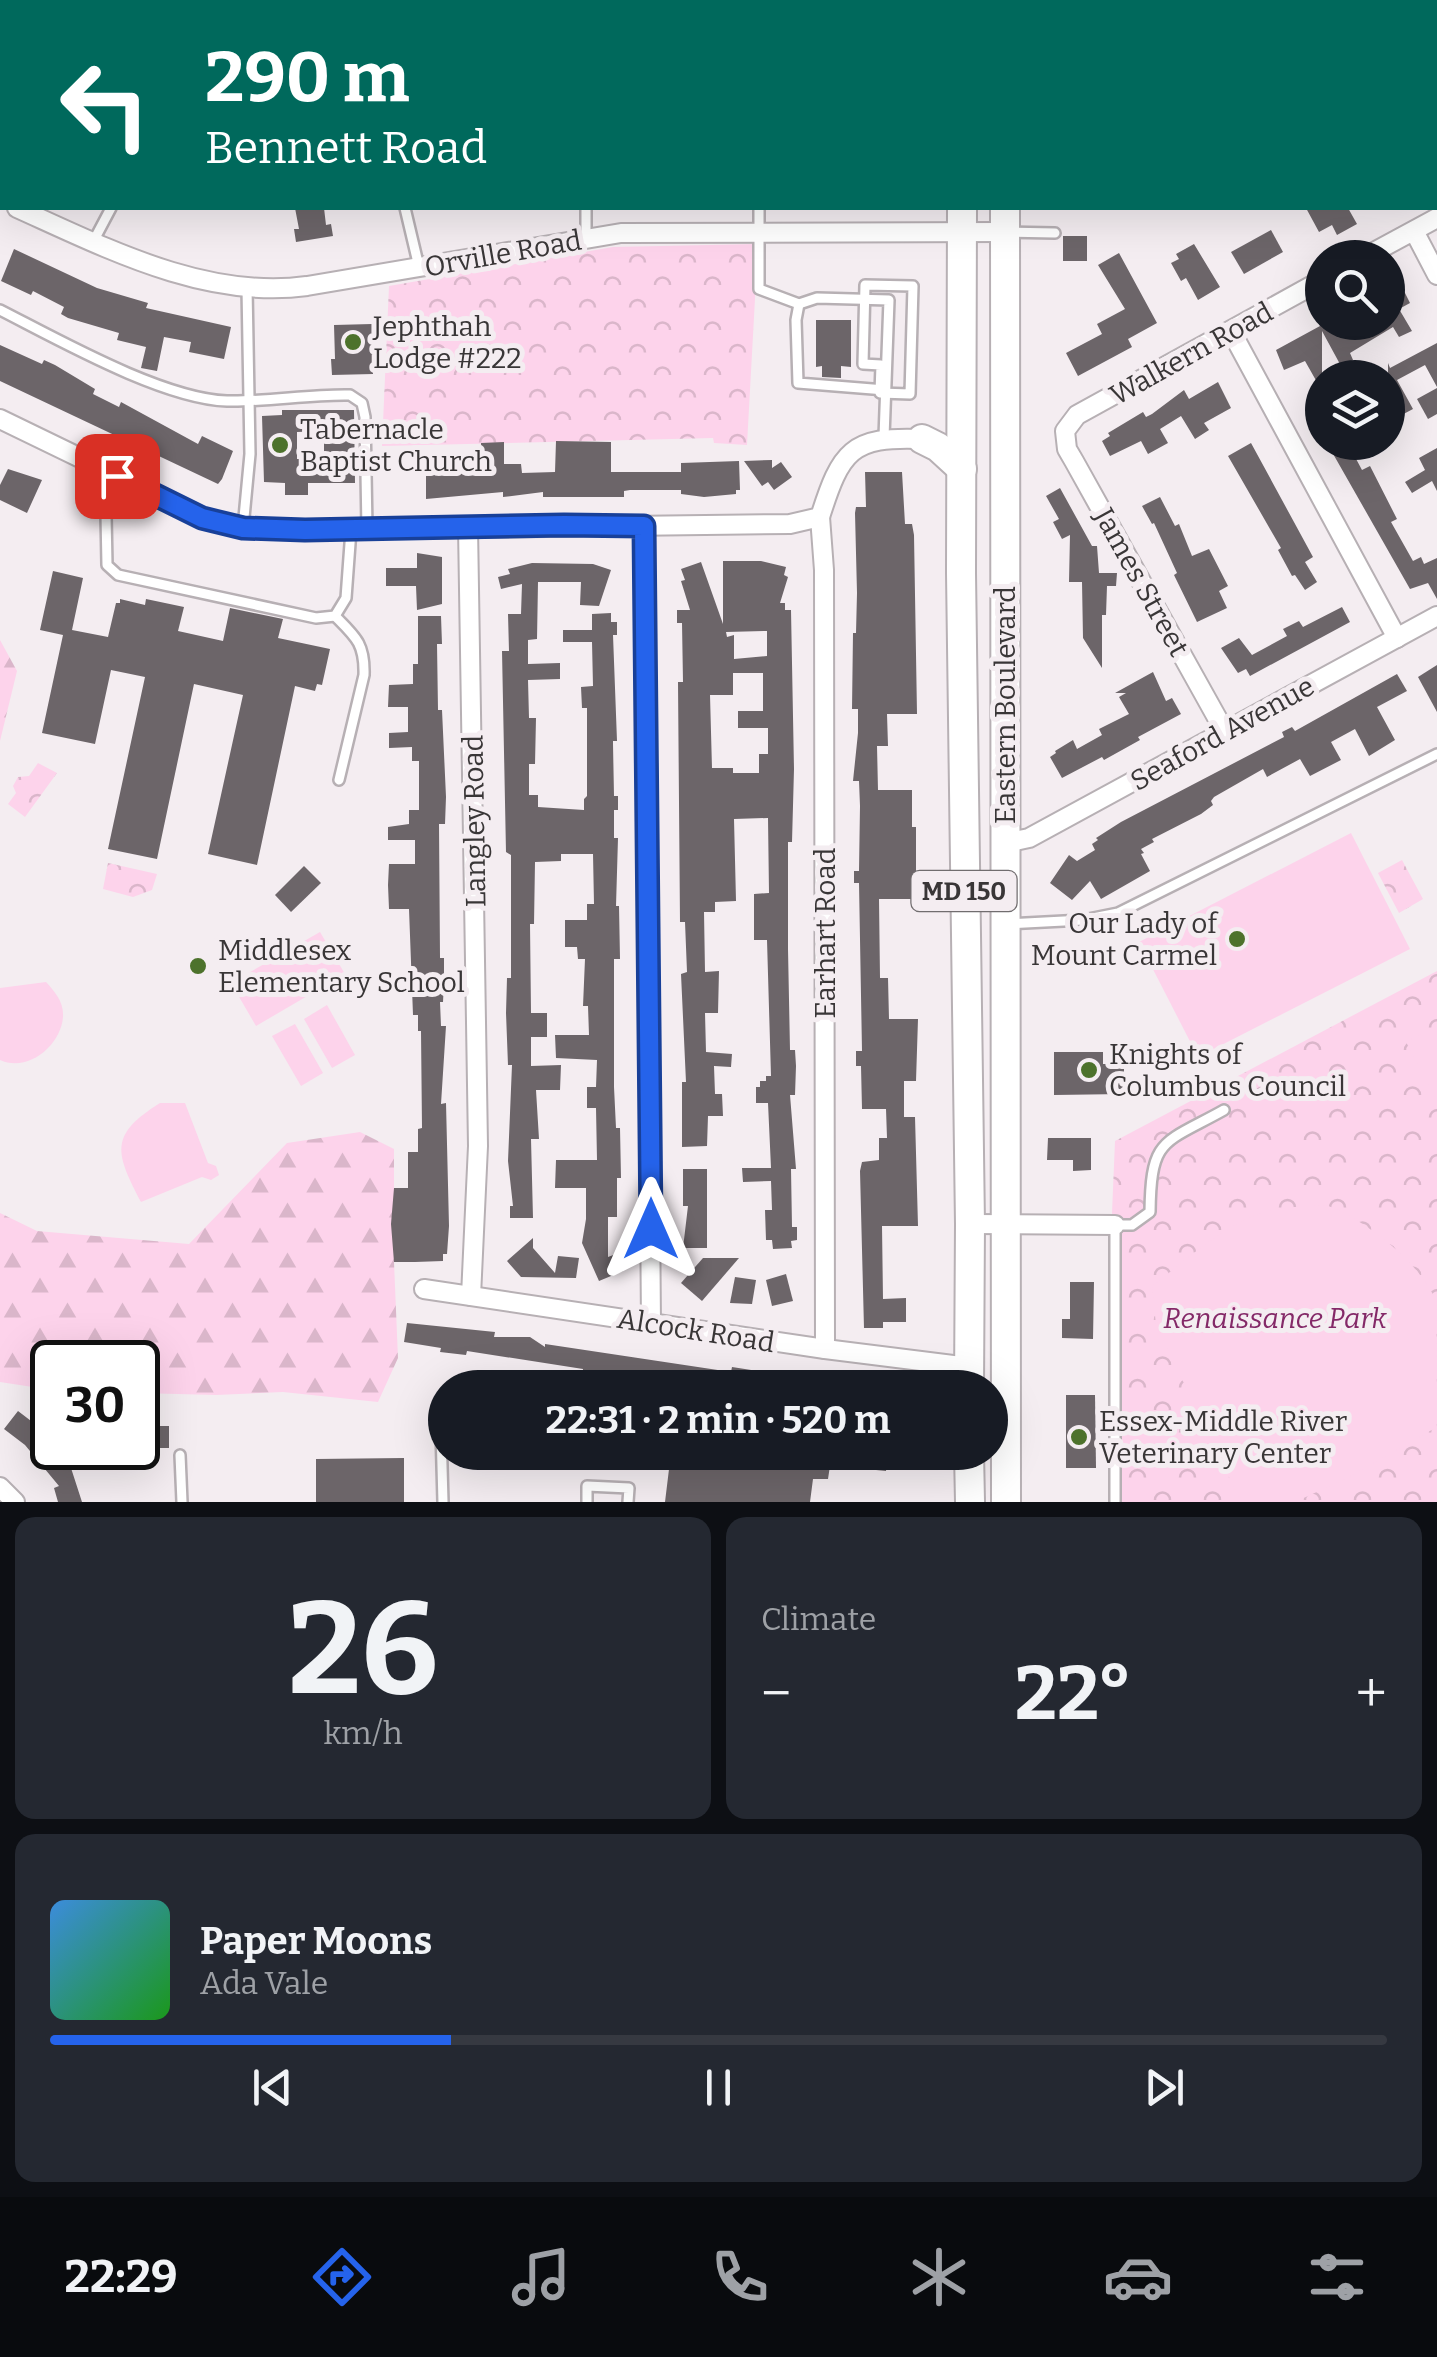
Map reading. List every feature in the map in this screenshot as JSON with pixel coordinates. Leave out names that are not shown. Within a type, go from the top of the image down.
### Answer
[{"type":"main road","name":"Eastern Boulevard","points":[[962,219],[969,1370]]},
{"type":"main road","name":"Eastern Boulevard","points":[[1005,220],[1006,1502]]},
{"type":"main road","points":[[922,439],[950,431],[962,416]]},
{"type":"main road","points":[[922,439],[938,447],[962,469]]},
{"type":"main road","points":[[970,1470],[970,1502]]},
{"type":"street","name":"Orville Road","points":[[21,210],[163,268],[247,288],[280,290],[620,233],[1005,220]]},
{"type":"street","points":[[1396,240],[1437,218]]},
{"type":"street","points":[[1414,230],[1437,275]]},
{"type":"street","name":"Walkern Road","points":[[1065,431],[1077,416],[1305,290]]},
{"type":"street","points":[[1231,331],[1397,638]]},
{"type":"street","points":[[3,427],[202,518],[243,528],[771,526],[820,517],[832,481],[858,445],[884,437],[922,439]]},
{"type":"street","name":"James Street","points":[[1065,431],[1074,462],[1226,732]]},
{"type":"street","name":"Earhart Road","points":[[820,517],[824,570],[825,1350]]},
{"type":"street","points":[[644,526],[651,1323]]},
{"type":"street","name":"Langley Road","points":[[468,527],[478,1146],[472,1296]]},
{"type":"street","name":"Seaford Avenue","points":[[1005,843],[1028,838],[1437,616]]},
{"type":"street","points":[[970,1224],[1115,1225]]},
{"type":"street","name":"Alcock Road","points":[[424,1289],[932,1370]]},
{"type":"street","points":[[0,1487],[15,1502]]},
{"type":"lane","points":[[92,242],[109,210]]},
{"type":"lane","points":[[406,210],[419,267]]},
{"type":"lane","points":[[586,210],[586,239]]},
{"type":"lane","points":[[759,210],[759,289],[799,304],[816,298],[889,300],[884,437]]},
{"type":"lane","points":[[1005,220],[1055,233]]},
{"type":"lane","points":[[865,285],[913,286],[910,394],[880,394],[880,365],[864,364],[865,300],[865,285]]},
{"type":"lane","points":[[243,528],[250,468],[247,288]]},
{"type":"lane","points":[[799,304],[798,383],[886,390]]},
{"type":"lane","points":[[0,310],[133,374],[190,394],[229,401],[334,394],[350,395],[362,403],[359,529],[346,598],[335,616]]},
{"type":"lane","points":[[117,476],[106,515],[106,560],[118,575],[272,610],[316,618],[335,616]]},
{"type":"lane","points":[[335,616],[355,636],[364,658],[364,676],[339,780]]},
{"type":"lane","points":[[1005,924],[1083,920],[1118,913],[1437,754]]},
{"type":"lane","points":[[1114,1502],[1115,1225],[1132,1225],[1150,1212],[1153,1160],[1163,1144],[1224,1110]]},
{"type":"lane","points":[[180,1455],[182,1502]]},
{"type":"lane","points":[[443,1470],[443,1502]]},
{"type":"lane","points":[[587,1502],[588,1486],[628,1488],[628,1502]]},
{"type":"green space","points":[[758,244],[747,445],[714,443],[713,438],[382,446],[389,286],[613,247]]},
{"type":"green space","points":[[0,640],[17,671],[0,741]]},
{"type":"green space","points":[[38,763],[57,773],[25,817],[8,804],[16,793],[13,786],[18,777],[29,776]]},
{"type":"green space","points":[[1351,833],[1410,949],[1198,1057],[1139,942]]},
{"type":"green space","points":[[1402,860],[1423,899],[1399,913],[1378,873]]},
{"type":"green space","points":[[108,863],[157,874],[152,890],[133,897],[103,889]]},
{"type":"green space","points":[[320,932],[345,974],[256,1026],[231,983]]},
{"type":"green space","name":"Renaissance Park","points":[[1437,971],[1437,1502],[1115,1502],[1110,1261],[1115,1141]]},
{"type":"green space","points":[[46,982],[62,1007],[56,1037],[32,1059],[21,1063],[0,1060],[0,988]]},
{"type":"green space","points":[[327,1005],[355,1055],[332,1068],[304,1019]]},
{"type":"green space","points":[[295,1024],[323,1073],[301,1086],[272,1036]]},
{"type":"green space","points":[[1437,1025],[1437,1101],[1406,1042]]},
{"type":"green space","points":[[160,1103],[185,1103],[208,1163],[216,1166],[219,1175],[211,1180],[202,1177],[141,1202],[126,1170],[122,1146],[132,1125]]},
{"type":"green space","points":[[360,1132],[394,1149],[398,1358],[378,1402],[283,1392],[160,1394],[160,1340],[30,1340],[30,1387],[0,1382],[0,1213],[37,1231],[189,1244],[287,1143]]},
{"type":"green space","points":[[1326,1205],[1357,1220],[1404,1257],[1436,1301],[1437,1427],[1345,1479],[1295,1502],[1241,1502],[1156,1325],[1152,1286],[1242,1221],[1273,1210]]},
{"type":"building","points":[[295,210],[324,210],[326,225],[331,224],[333,236],[296,242],[294,229],[299,229]]},
{"type":"building","points":[[1307,210],[1349,210],[1357,224],[1337,235],[1332,225],[1319,232]]},
{"type":"building","points":[[1271,230],[1283,252],[1244,274],[1231,252]]},
{"type":"building","points":[[1063,236],[1087,236],[1087,261],[1063,261]]},
{"type":"building","points":[[1194,244],[1220,287],[1198,300],[1186,278],[1181,281],[1171,263],[1179,259],[1176,254]]},
{"type":"building","points":[[14,249],[97,288],[148,303],[146,308],[231,327],[224,359],[189,352],[191,342],[164,337],[157,371],[141,368],[146,347],[117,340],[119,333],[68,318],[61,314],[64,307],[1,281]]},
{"type":"building","points":[[1119,253],[1157,323],[1128,339],[1132,347],[1078,376],[1066,353],[1102,334],[1097,324],[1125,309],[1098,265]]},
{"type":"building","points":[[816,320],[851,320],[851,367],[841,366],[841,378],[822,377],[822,366],[816,367]]},
{"type":"building","name":"Jephthah Lodge #222","points":[[372,324],[373,374],[332,375],[334,325]]},
{"type":"building","points":[[1305,334],[1305,340],[1322,340],[1322,360],[1305,360],[1284,370],[1276,350]]},
{"type":"building","points":[[1327,340],[1372,340],[1350,353],[1353,360],[1338,360]]},
{"type":"building","points":[[1437,343],[1437,387],[1425,365],[1405,376],[1405,360]]},
{"type":"building","points":[[0,345],[42,364],[44,360],[55,365],[95,389],[93,394],[119,407],[121,402],[198,444],[202,436],[233,451],[222,479],[218,484],[0,381]]},
{"type":"building","points":[[1218,382],[1231,408],[1204,423],[1209,430],[1195,439],[1181,416],[1160,429],[1168,443],[1148,454],[1141,441],[1110,456],[1102,441],[1110,436],[1108,433],[1143,412],[1146,417],[1152,414],[1184,390],[1189,399]]},
{"type":"building","points":[[1437,388],[1437,414],[1428,419],[1417,399]]},
{"type":"building","points":[[1405,394],[1413,409],[1405,413]]},
{"type":"building","points":[[282,410],[354,410],[355,483],[308,483],[308,495],[285,495],[285,483],[264,482],[262,416],[282,415]],"holes":[[[324,431],[324,459],[297,459],[297,432]]]},
{"type":"building","points":[[556,441],[611,442],[611,472],[681,472],[681,463],[739,461],[740,490],[736,494],[704,497],[681,494],[681,490],[630,490],[624,491],[624,497],[543,497],[543,492],[503,497],[503,492],[426,499],[426,466],[482,465],[481,443],[504,442],[504,464],[521,464],[522,473],[555,472]]},
{"type":"building","points":[[1251,443],[1313,557],[1305,562],[1317,582],[1305,590],[1292,576],[1278,550],[1281,548],[1228,456]]},
{"type":"building","points":[[1437,448],[1437,491],[1432,481],[1412,493],[1405,482],[1425,470],[1419,458]]},
{"type":"building","points":[[772,460],[772,468],[781,462],[792,477],[774,490],[768,482],[762,486],[744,461]]},
{"type":"building","points":[[1337,460],[1357,460],[1362,470],[1370,466],[1397,519],[1391,522],[1413,561],[1421,557],[1424,564],[1437,558],[1437,599],[1428,583],[1410,589]]},
{"type":"building","points":[[8,469],[42,480],[27,513],[0,500],[0,485]]},
{"type":"building","points":[[865,472],[902,472],[905,524],[912,524],[914,535],[917,714],[887,714],[888,746],[877,746],[878,790],[912,790],[912,827],[916,827],[916,899],[879,899],[880,978],[888,978],[889,1019],[918,1019],[916,1081],[904,1081],[904,1117],[915,1117],[918,1226],[882,1226],[883,1299],[906,1298],[906,1322],[883,1322],[883,1328],[864,1328],[860,1171],[862,1162],[879,1160],[879,1138],[887,1138],[886,1109],[862,1109],[861,1066],[856,1066],[856,1051],[862,1051],[859,883],[854,883],[854,871],[859,871],[860,806],[859,781],[853,781],[858,709],[852,709],[853,633],[857,593],[855,513],[856,507],[866,507]]},
{"type":"building","points":[[1060,488],[1092,546],[1097,546],[1099,573],[1117,573],[1116,586],[1107,586],[1106,615],[1102,615],[1102,668],[1083,638],[1082,582],[1069,582],[1070,535],[1062,539],[1053,522],[1059,519],[1046,496]]},
{"type":"building","points":[[1160,497],[1175,526],[1179,524],[1192,556],[1209,549],[1228,586],[1219,591],[1227,608],[1197,622],[1154,523],[1142,506]]},
{"type":"building","points":[[417,553],[442,557],[442,604],[417,610],[416,586],[386,586],[386,568],[417,568]]},
{"type":"building","points":[[723,561],[761,561],[786,567],[784,575],[788,577],[780,603],[785,603],[785,610],[791,610],[794,769],[792,842],[788,842],[790,1050],[795,1050],[796,1066],[795,1095],[790,1095],[796,1169],[791,1169],[792,1227],[797,1227],[797,1240],[791,1241],[792,1248],[773,1249],[772,1240],[766,1240],[765,1210],[772,1210],[771,1181],[743,1182],[742,1168],[771,1168],[768,1103],[756,1103],[756,1087],[771,1076],[767,940],[754,940],[754,894],[769,893],[768,818],[734,819],[736,901],[715,902],[715,912],[704,912],[705,972],[719,971],[718,1013],[705,1013],[706,1052],[732,1054],[731,1067],[714,1066],[715,1094],[722,1094],[723,1116],[708,1116],[707,1146],[682,1147],[682,1082],[686,1082],[681,974],[687,972],[685,922],[680,922],[678,682],[683,682],[682,623],[677,623],[677,610],[690,610],[681,569],[701,562],[723,624]],"holes":[[[767,631],[767,656],[734,659],[734,635],[727,637],[726,632]],[[733,673],[763,673],[763,711],[738,711],[738,728],[768,728],[768,754],[759,754],[759,773],[712,768],[710,695],[733,695]]]},
{"type":"building","points":[[532,563],[593,564],[611,570],[599,606],[580,605],[581,582],[538,582],[537,639],[528,640],[528,664],[560,663],[560,679],[528,680],[529,718],[536,718],[535,764],[529,764],[529,795],[538,795],[538,807],[584,810],[587,796],[587,708],[582,708],[581,687],[593,686],[592,642],[563,642],[563,630],[592,630],[592,614],[611,613],[611,622],[617,622],[617,635],[613,635],[617,741],[613,744],[614,796],[618,796],[614,838],[618,838],[616,906],[620,959],[614,959],[614,1087],[621,1178],[617,1178],[617,1217],[608,1217],[608,1257],[616,1254],[623,1271],[599,1281],[582,1243],[586,1188],[555,1188],[556,1160],[597,1160],[596,1108],[587,1108],[587,1087],[596,1087],[597,1060],[556,1058],[555,1035],[589,1035],[588,1006],[583,1006],[585,959],[578,959],[577,947],[565,947],[565,920],[587,920],[587,904],[594,904],[593,854],[561,854],[561,861],[535,862],[534,924],[530,924],[531,1013],[547,1013],[547,1037],[531,1037],[531,1066],[561,1065],[560,1090],[536,1090],[539,1139],[531,1139],[533,1218],[510,1218],[512,1065],[508,1065],[506,1013],[507,978],[511,978],[511,855],[506,852],[502,651],[509,651],[508,614],[521,614],[522,584],[501,589],[498,577],[510,574],[508,569]]},
{"type":"building","points":[[53,571],[83,578],[72,630],[108,637],[120,599],[145,605],[146,599],[184,607],[178,631],[223,641],[230,608],[283,619],[278,638],[330,649],[322,685],[317,684],[315,691],[295,686],[257,865],[208,854],[243,695],[194,684],[157,859],[108,849],[145,677],[111,670],[95,744],[42,733],[63,635],[40,630]]},
{"type":"building","points":[[1342,607],[1350,622],[1250,676],[1246,669],[1238,673],[1221,648],[1239,638],[1252,655],[1287,636],[1283,629],[1299,621],[1303,627]]},
{"type":"building","points":[[418,616],[441,616],[442,644],[437,644],[438,710],[442,710],[446,797],[445,824],[439,824],[440,958],[444,958],[440,1002],[441,1026],[446,1026],[441,1104],[446,1103],[449,1226],[443,1261],[394,1262],[394,1188],[408,1188],[408,1152],[418,1152],[418,1129],[422,1128],[421,1031],[418,1015],[413,1015],[409,909],[389,909],[388,885],[389,864],[415,864],[415,840],[388,840],[388,827],[409,824],[409,810],[419,810],[419,761],[412,761],[412,747],[389,748],[389,733],[408,732],[408,707],[388,707],[389,685],[413,684],[413,664],[418,664]]},
{"type":"building","points":[[1437,665],[1437,712],[1418,677]]},
{"type":"building","points":[[1153,672],[1166,701],[1172,698],[1181,714],[1104,760],[1102,757],[1062,778],[1050,757],[1055,751],[1073,740],[1077,749],[1102,735],[1099,729],[1129,714],[1119,697],[1126,693],[1115,693]]},
{"type":"building","points":[[1397,674],[1407,691],[1377,707],[1395,740],[1369,756],[1355,729],[1331,742],[1341,760],[1310,776],[1300,759],[1267,777],[1263,769],[1214,797],[1213,805],[1201,814],[1152,839],[1154,842],[1141,849],[1150,871],[1101,899],[1090,881],[1072,900],[1050,883],[1069,855],[1077,861],[1095,850],[1092,844],[1096,838],[1121,822],[1284,737],[1282,732],[1292,727],[1295,731]]},
{"type":"building","points":[[304,866],[321,883],[291,912],[275,895]]},
{"type":"building","name":"Knights of Columbus Council","points":[[1054,1052],[1103,1052],[1103,1064],[1124,1064],[1124,1094],[1054,1095]]},
{"type":"building","points":[[1048,1138],[1091,1138],[1091,1170],[1073,1171],[1073,1160],[1047,1160]]},
{"type":"building","points":[[683,1169],[707,1169],[707,1248],[683,1248],[688,1206],[683,1206]]},
{"type":"building","points":[[533,1238],[533,1248],[555,1273],[558,1256],[579,1258],[576,1278],[521,1277],[507,1261]]},
{"type":"building","points":[[703,1258],[739,1258],[702,1301],[681,1283]]},
{"type":"building","points":[[786,1274],[793,1301],[772,1306],[766,1280]]},
{"type":"building","points":[[735,1277],[756,1280],[752,1304],[730,1303]]},
{"type":"building","points":[[1070,1282],[1094,1282],[1093,1339],[1062,1338],[1062,1319],[1070,1319]]},
{"type":"building","points":[[407,1323],[495,1332],[494,1337],[530,1337],[545,1347],[718,1370],[583,1370],[467,1351],[466,1355],[440,1352],[441,1348],[404,1342]]},
{"type":"building","name":"Essex-Middle River Veterinary Center","points":[[1066,1395],[1095,1395],[1096,1468],[1066,1468]]},
{"type":"building","points":[[18,1411],[30,1420],[30,1451],[25,1445],[4,1429]]},
{"type":"building","points":[[160,1426],[169,1426],[169,1448],[160,1448]]},
{"type":"building","points":[[404,1458],[404,1502],[316,1502],[316,1459]]},
{"type":"building","points":[[46,1470],[72,1470],[82,1502],[58,1502],[54,1488],[59,1486]]},
{"type":"building","points":[[669,1470],[829,1470],[828,1479],[813,1479],[810,1502],[665,1502]]},
{"type":"place","name":"Jephthah Lodge #222","points":[[353,342]]},
{"type":"place","name":"Tabernacle Baptist Church","points":[[280,445]]},
{"type":"place","name":"Our Lady of Mount Carmel","points":[[1237,939]]},
{"type":"place","name":"Middlesex Elementary School","points":[[198,966]]},
{"type":"place","name":"Knights of Columbus Council","points":[[1089,1070]]},
{"type":"place","name":"Essex-Middle River Veterinary Center","points":[[1079,1437]]},
{"type":"route","points":[[117,476],[202,518],[243,528],[644,526],[651,1229]]}]
